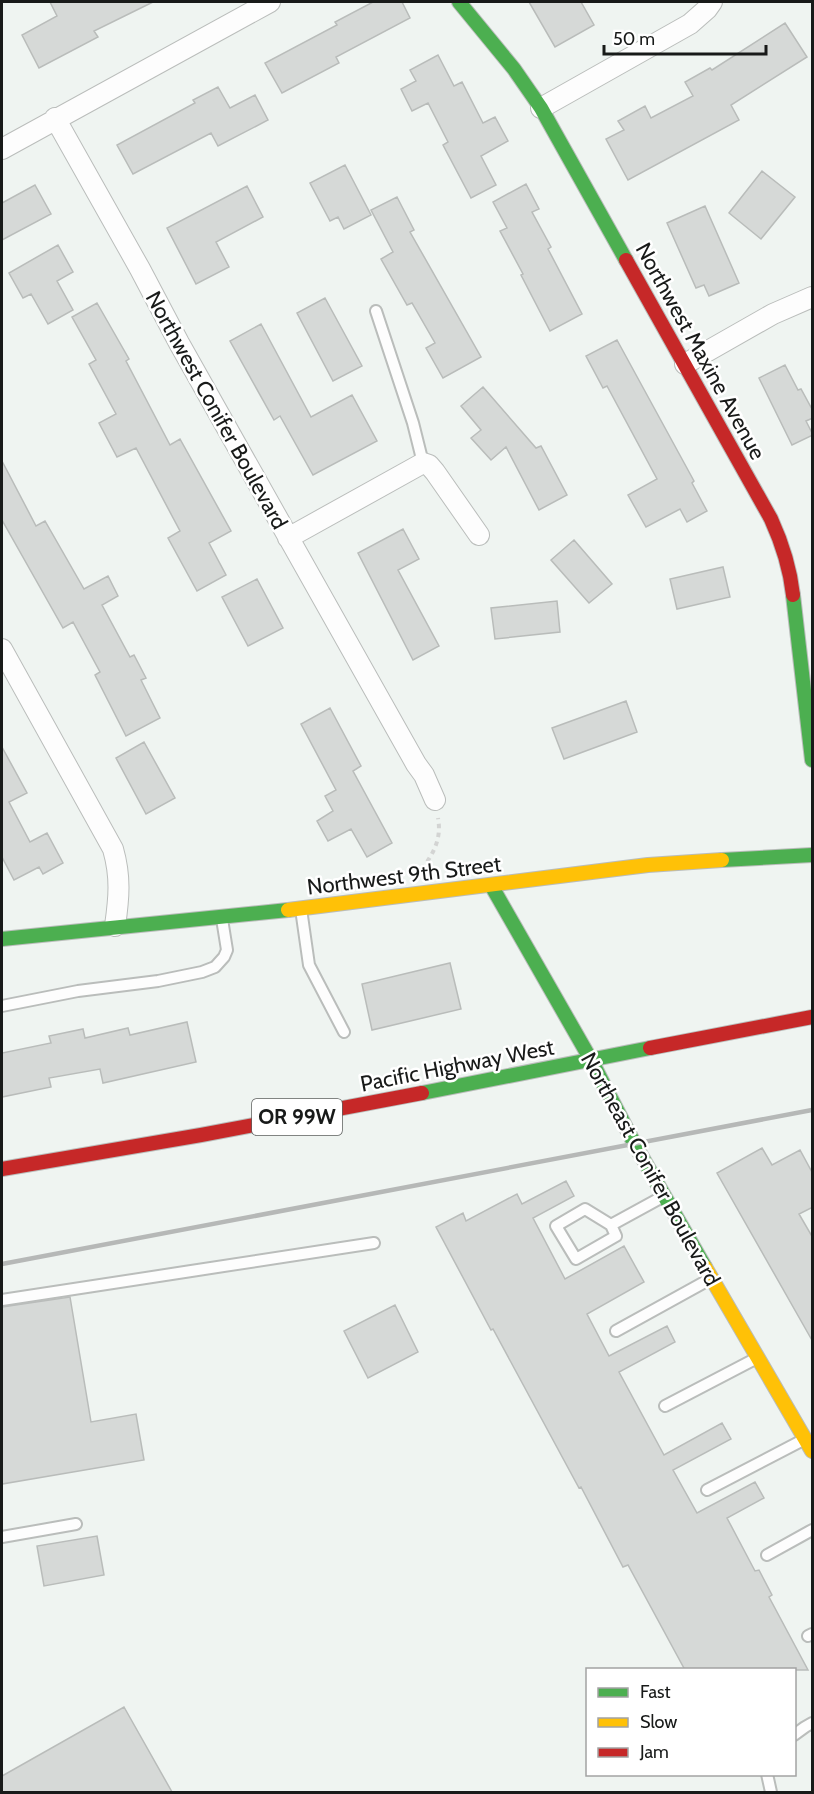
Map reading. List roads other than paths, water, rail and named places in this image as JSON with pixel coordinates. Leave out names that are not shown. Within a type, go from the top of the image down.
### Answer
[{"type":"main road","name":"Northwest Maxine Avenue","points":[[459,2],[514,69],[541,108],[771,519],[781,542],[791,579],[813,760]]},
{"type":"main road","name":"Northwest 9th Street","points":[[2,939],[416,896],[648,865],[813,855]]},
{"type":"main road","name":"Northeast Conifer Boulevard","points":[[491,885],[591,1060],[664,1196],[813,1451]]},
{"type":"main road","name":"Pacific Highway West","points":[[2,1169],[229,1130],[668,1043],[813,1017]]},
{"type":"street","points":[[2,149],[270,2]]},
{"type":"street","points":[[541,108],[690,24],[712,2]]},
{"type":"street","name":"Northwest Conifer Boulevard","points":[[55,118],[288,538],[424,776],[435,800]]},
{"type":"street","points":[[685,364],[773,314],[813,297]]},
{"type":"street","points":[[288,538],[423,463],[429,465],[435,472],[479,535]]},
{"type":"street","points":[[2,649],[113,849],[118,867],[120,894],[115,926]]},
{"type":"lane","points":[[376,311],[413,423],[423,463]]},
{"type":"lane","points":[[301,909],[309,965],[344,1032]]},
{"type":"lane","points":[[2,1006],[158,981],[215,968],[227,950],[222,916]]},
{"type":"lane","points":[[611,1225],[664,1196]]},
{"type":"lane","points":[[585,1209],[611,1225],[616,1236],[576,1259],[556,1226],[585,1209]]},
{"type":"lane","points":[[2,1300],[374,1243]]},
{"type":"lane","points":[[616,1331],[712,1278]]},
{"type":"lane","points":[[665,1406],[758,1358]]},
{"type":"lane","points":[[707,1490],[805,1439]]},
{"type":"lane","points":[[2,1537],[76,1524]]},
{"type":"lane","points":[[767,1555],[813,1530]]},
{"type":"lane","points":[[796,1734],[813,1724]]},
{"type":"lane","points":[[767,1776],[771,1792]]},
{"type":"railway","points":[[2,1264],[812,1110]]}]
